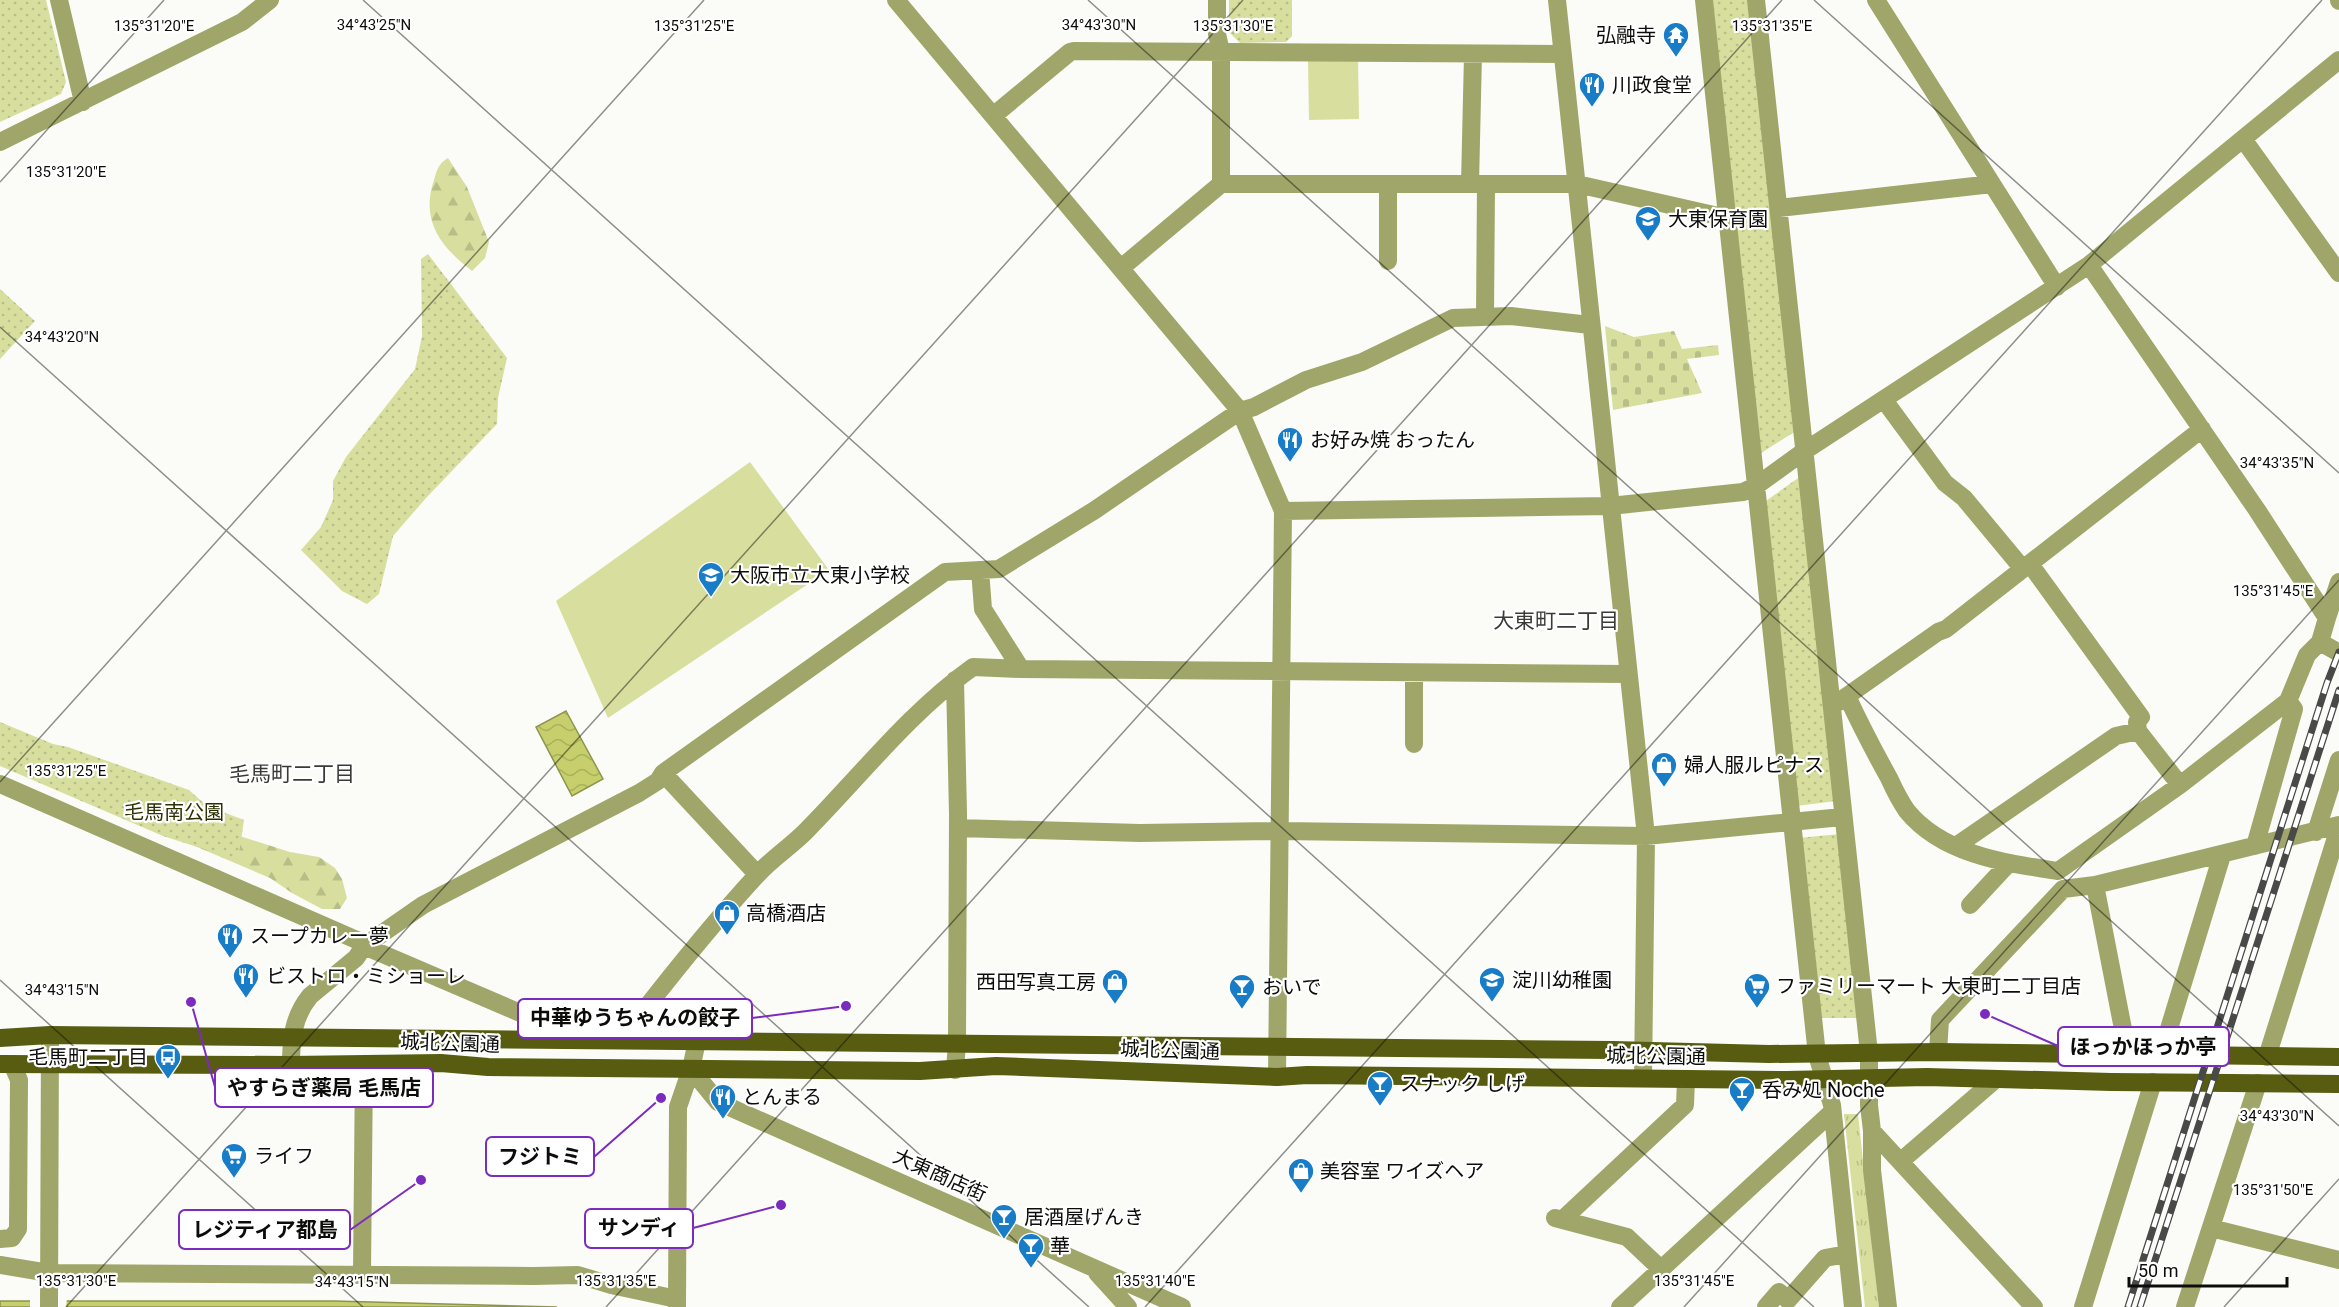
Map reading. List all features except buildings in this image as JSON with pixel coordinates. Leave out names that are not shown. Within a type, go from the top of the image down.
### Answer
[{"type":"main road","name":"城北公園通","points":[[0,1038],[50,1035],[291,1037],[1604,1050],[1817,1055],[1938,1052],[2339,1058]]},
{"type":"main road","name":"城北公園通","points":[[6,1064],[364,1065],[441,1063],[488,1068],[920,1071],[996,1066],[1277,1077],[1686,1080],[1870,1078],[2339,1084]]},
{"type":"street","points":[[59,0],[83,102]]},
{"type":"street","points":[[0,142],[242,22],[270,0]]},
{"type":"street","points":[[896,0],[1240,411],[1283,511],[1277,1077]]},
{"type":"street","points":[[1217,0],[1217,34],[1221,52],[1221,184]]},
{"type":"street","points":[[1557,0],[1646,836],[1643,1078]]},
{"type":"street","points":[[1704,0],[1817,1055],[1832,1112],[1853,1307]]},
{"type":"street","points":[[1756,0],[1869,1053],[1872,1170],[1888,1307]]},
{"type":"street","points":[[1876,0],[2057,287]]},
{"type":"street","points":[[993,116],[1070,52],[1562,54]]},
{"type":"street","points":[[1473,54],[1485,316]]},
{"type":"street","points":[[1283,511],[1610,506],[1743,492],[1756,486],[1803,452],[2089,265],[2339,60]]},
{"type":"street","points":[[2243,139],[2339,273]]},
{"type":"street","points":[[1122,268],[1221,184],[1577,184],[1727,218]]},
{"type":"street","points":[[1388,184],[1388,261]]},
{"type":"street","points":[[1779,208],[1992,184]]},
{"type":"street","points":[[2089,265],[2202,429],[2327,618]]},
{"type":"street","points":[[291,1065],[291,1037],[297,1018],[310,996],[356,958],[364,946],[423,905],[658,781],[663,773],[945,572],[999,569],[1095,510],[1240,411],[1254,407],[1306,380],[1362,362],[1453,318],[1511,316],[1590,325]]},
{"type":"street","points":[[1884,400],[1945,483],[1964,498],[2026,566],[2141,717],[2137,722],[2138,731],[2180,785]]},
{"type":"street","points":[[1831,707],[1938,632],[1946,629],[2202,429]]},
{"type":"street","points":[[980,570],[982,609],[1021,669]]},
{"type":"street","points":[[1938,1052],[1940,1020],[2060,880],[2288,701],[2307,655],[2320,642],[2339,582]]},
{"type":"street","points":[[2320,642],[2339,653]]},
{"type":"street","points":[[621,1040],[666,982],[757,874],[807,830],[935,696],[973,667],[1627,674]]},
{"type":"street","points":[[1414,673],[1414,744]]},
{"type":"street","points":[[955,1070],[958,828],[956,680]]},
{"type":"street","points":[[1847,696],[1869,743],[1907,810],[1935,835],[1970,853],[2060,880],[2096,885],[2339,827],[2267,1057]]},
{"type":"street","points":[[2255,846],[2294,709],[2288,701]]},
{"type":"street","points":[[1956,846],[2116,736],[2138,731]]},
{"type":"street","points":[[2316,832],[2339,760]]},
{"type":"street","points":[[663,773],[757,874]]},
{"type":"street","points":[[0,784],[539,1021],[573,1040]]},
{"type":"street","points":[[958,828],[1140,833],[1280,831],[1646,836],[1791,820],[1842,817]]},
{"type":"street","points":[[2161,1055],[2222,855]]},
{"type":"street","points":[[1970,905],[2009,863]]},
{"type":"street","points":[[2096,885],[2123,1029]]},
{"type":"street","points":[[49,1290],[50,1035]]},
{"type":"street","points":[[0,1265],[49,1290],[362,1274],[578,1275],[677,1303],[678,1107],[691,1069],[697,1041]]},
{"type":"street","points":[[0,1239],[12,1238],[18,1229],[20,1080],[6,1064]]},
{"type":"street","points":[[362,1274],[364,1065]]},
{"type":"street","name":"大東商店街","points":[[691,1069],[718,1102],[1182,1307]]},
{"type":"street","points":[[1901,1161],[1996,1079]]},
{"type":"street","points":[[1661,1269],[1627,1237],[1559,1219],[1685,1105],[1686,1080]]},
{"type":"street","points":[[2083,1307],[2153,1082]]},
{"type":"street","points":[[2184,1307],[2258,1083]]},
{"type":"street","points":[[1620,1307],[1832,1112]]},
{"type":"street","points":[[1872,1131],[2034,1307]]},
{"type":"street","points":[[2211,1228],[2339,1260]]},
{"type":"street","points":[[1766,1307],[1779,1292],[1788,1300],[1825,1258],[1847,1254]]},
{"type":"street","points":[[1092,1268],[1128,1307]]},
{"type":"green space","points":[[0,0],[46,0],[66,82],[61,94],[0,122]]},
{"type":"green space","points":[[1229,0],[1292,0],[1292,36],[1286,42],[1240,43],[1229,32]]},
{"type":"green space","points":[[1709,0],[1751,0],[1796,431],[1758,455]]},
{"type":"green space","points":[[1358,59],[1359,119],[1309,120],[1308,60]]},
{"type":"green space","points":[[448,158],[467,187],[489,242],[485,258],[472,271],[443,242],[432,220],[430,195],[437,170]]},
{"type":"green space","points":[[428,254],[507,358],[498,398],[497,424],[393,536],[379,594],[367,604],[342,591],[301,550],[321,527],[333,500],[333,481],[346,457],[415,369],[422,336],[421,259]]},
{"type":"green space","points":[[0,289],[35,321],[0,359]]},
{"type":"green space","points":[[1605,326],[1634,337],[1674,331],[1682,349],[1718,345],[1719,355],[1687,359],[1702,393],[1613,410]]},
{"type":"green space","points":[[750,462],[829,570],[608,718],[556,601]]},
{"type":"green space","points":[[1801,476],[1836,801],[1796,806],[1763,503]]},
{"type":"green space","name":"毛馬南公園","points":[[0,722],[53,744],[68,747],[189,790],[207,806],[244,820],[238,860],[163,836],[0,766]]},
{"type":"green space","points":[[227,832],[290,852],[319,857],[335,868],[342,879],[347,898],[340,909],[322,909],[270,878],[176,838]]},
{"type":"green space","points":[[1840,834],[1858,1018],[1819,1018],[1798,838]]},
{"type":"green space","points":[[1844,1114],[1858,1114],[1879,1307],[1865,1307]]},
{"type":"water","points":[[566,711],[603,779],[572,796],[536,727]]},
{"type":"water","points":[[0,1301],[334,1301],[557,1307],[0,1307]]},
{"type":"pier","points":[[30,1298],[67,1298],[66,1307],[30,1307]]},
{"type":"railway","points":[[2128,1307],[2327,683],[2339,652]]},
{"type":"railway","points":[[2140,1307],[2339,690]]},
{"type":"place","name":"弘融寺","points":[[1676,58]]},
{"type":"place","name":"川政食堂","points":[[1592,108]]},
{"type":"place","name":"大東保育園","points":[[1648,242]]},
{"type":"place","name":"お好み焼 おったん","points":[[1290,463]]},
{"type":"place","name":"大阪市立大東小学校","points":[[711,598]]},
{"type":"place","name":"婦人服ルピナス","points":[[1664,788]]},
{"type":"place","name":"高橋酒店","points":[[727,936]]},
{"type":"place","name":"スープカレー夢","points":[[230,959]]},
{"type":"place","name":"ビストロ・ミショーレ","points":[[246,999]]},
{"type":"place","name":"やすらぎ薬局 毛馬店","points":[[191,1002]]},
{"type":"place","name":"淀川幼稚園","points":[[1492,1003]]},
{"type":"place","name":"西田写真工房","points":[[1115,1005]]},
{"type":"place","name":"中華ゆうちゃんの餃子","points":[[846,1006]]},
{"type":"place","name":"ファミリーマート 大東町二丁目店","points":[[1757,1009]]},
{"type":"place","name":"おいで","points":[[1242,1010]]},
{"type":"place","name":"ほっかほっか亭","points":[[1985,1014]]},
{"type":"place","name":"毛馬町二丁目","points":[[168,1080]]},
{"type":"place","name":"フジトミ","points":[[661,1098]]},
{"type":"place","name":"スナック しげ","points":[[1380,1107]]},
{"type":"place","name":"呑み処 Noche","points":[[1742,1113]]},
{"type":"place","name":"とんまる","points":[[723,1120]]},
{"type":"place","name":"ライフ","points":[[234,1179]]},
{"type":"place","name":"レジティア都島","points":[[421,1180]]},
{"type":"place","name":"美容室 ワイズヘア","points":[[1301,1194]]},
{"type":"place","name":"サンディ","points":[[781,1205]]},
{"type":"place","name":"居酒屋げんき","points":[[1004,1240]]},
{"type":"place","name":"華","points":[[1031,1269]]},
{"type":"district","name":"大東町二丁目","points":[[1556,621]]},
{"type":"district","name":"毛馬町二丁目","points":[[292,774]]}]
